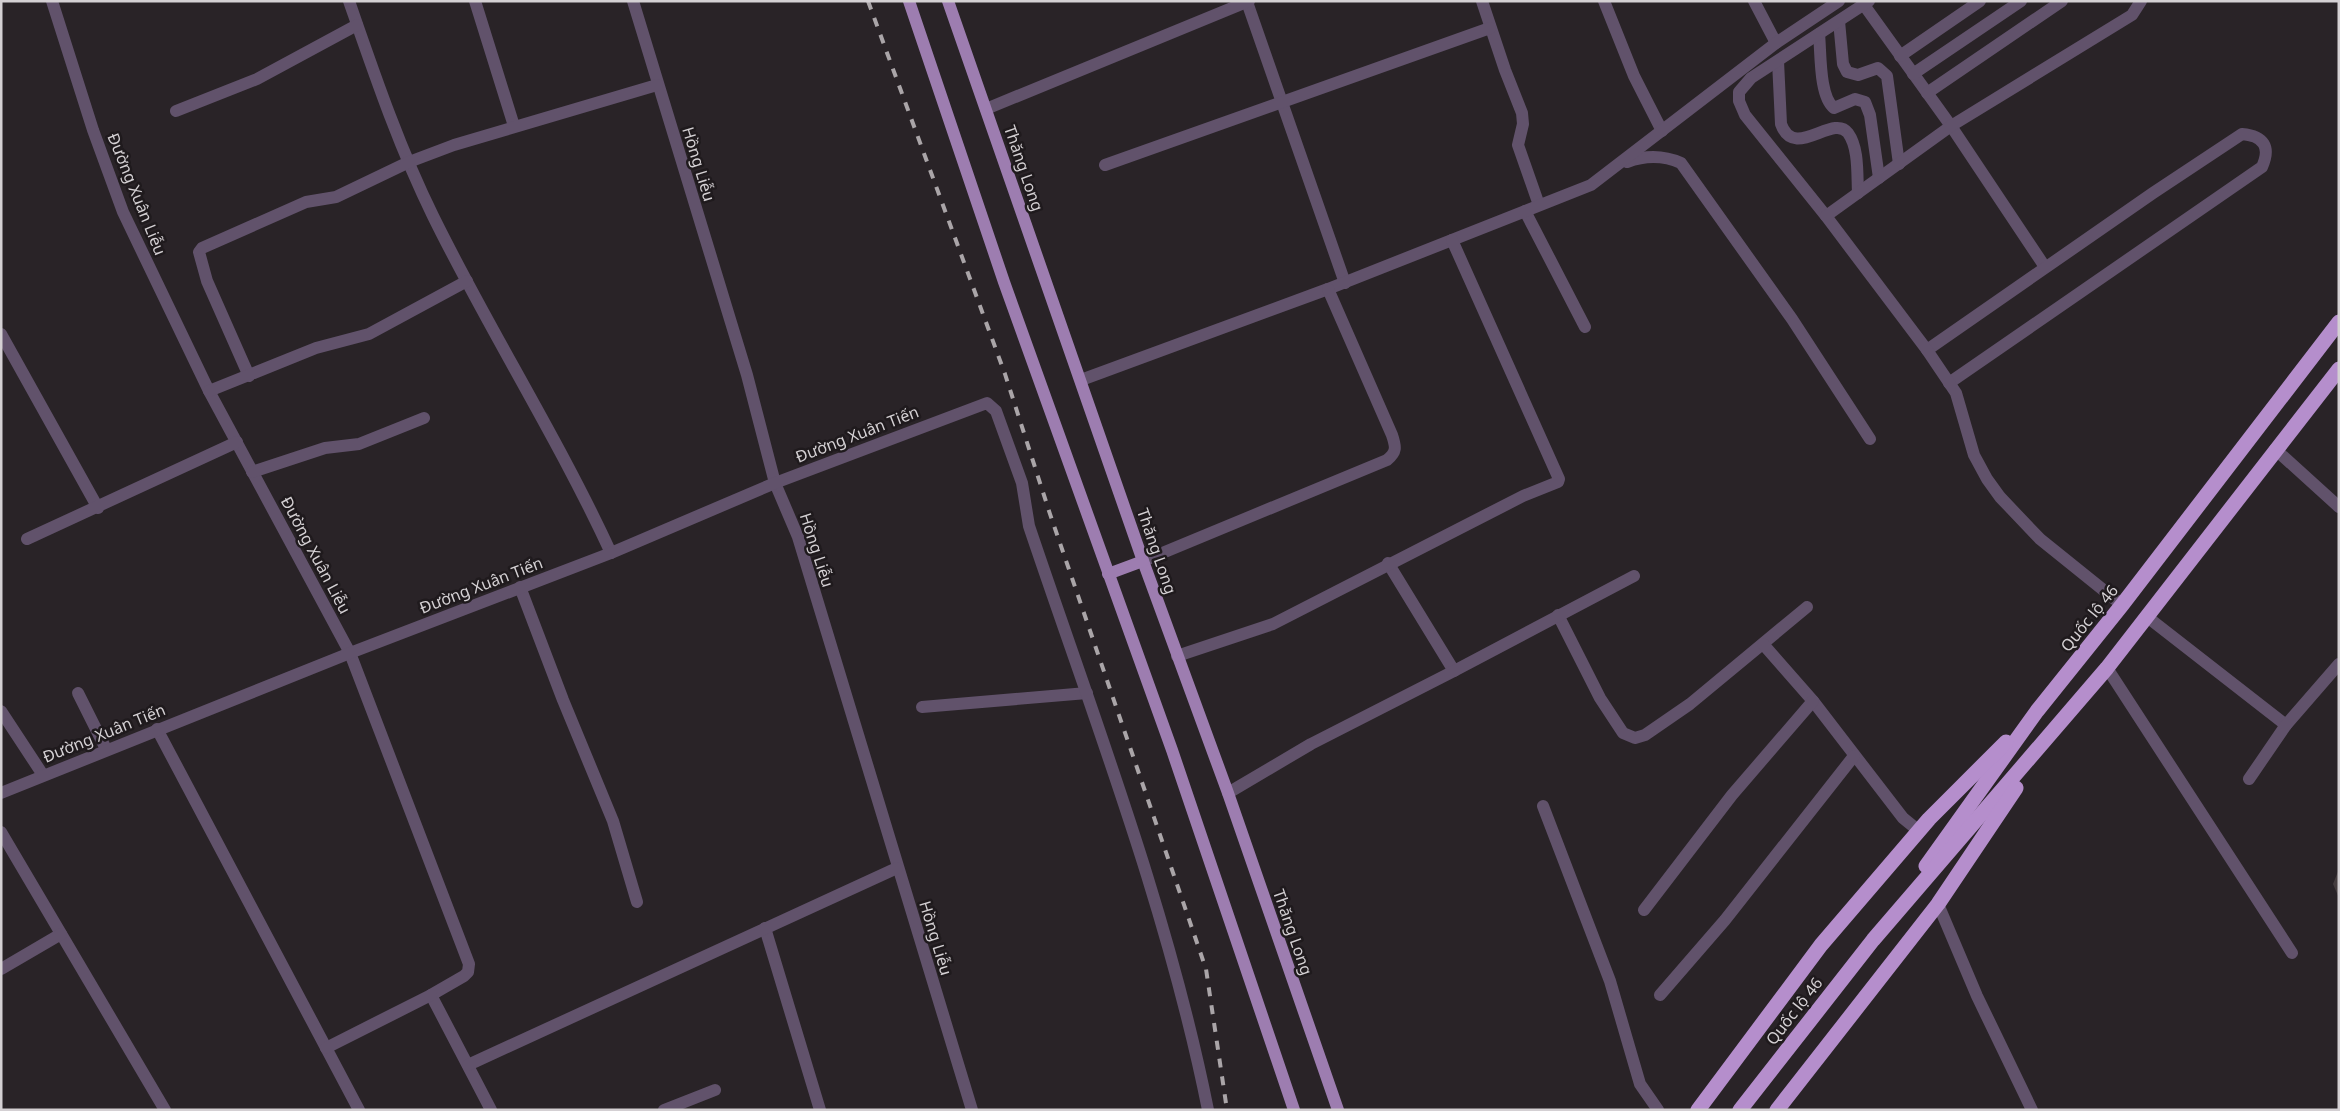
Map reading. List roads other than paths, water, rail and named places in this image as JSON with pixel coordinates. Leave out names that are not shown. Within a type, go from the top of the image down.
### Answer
[{"type":"highway","name":"Quốc lộ 46","points":[[1742,1107],[1873,940],[2037,711],[2122,605],[2339,322]]},
{"type":"highway","name":"Quốc lộ 46","points":[[1873,940],[2107,668],[2275,448],[2339,369]]},
{"type":"highway","points":[[2122,605],[2146,616]]},
{"type":"highway","points":[[1698,1110],[1821,945],[1919,831],[2037,711]]},
{"type":"highway","points":[[1778,1110],[1938,904],[2045,742]]},
{"type":"main road","points":[[909,1],[1004,282],[1178,767],[1294,1110]]},
{"type":"main road","name":"Thăng Long","points":[[948,1],[1142,560],[1228,792],[1338,1110]]},
{"type":"main road","points":[[1108,574],[1142,560]]},
{"type":"street","name":"Đường Xuân Liễu","points":[[52,1],[93,130],[123,212],[209,391],[350,653],[469,964],[468,972],[464,976],[431,995],[326,1048]]},
{"type":"street","points":[[349,1],[409,162],[431,213],[586,497],[612,553]]},
{"type":"street","points":[[475,1],[514,126]]},
{"type":"street","name":"Hồng Liễu","points":[[632,1],[747,375],[775,483],[798,537],[972,1110]]},
{"type":"street","points":[[1482,1],[1490,28],[1522,113],[1523,124],[1518,145],[1540,205]]},
{"type":"street","points":[[1604,1],[1634,76],[1662,131]]},
{"type":"street","points":[[1754,1],[1776,43]]},
{"type":"street","points":[[1081,380],[1328,290],[1590,185],[1776,43],[1839,1]]},
{"type":"street","points":[[1900,56],[1980,1]]},
{"type":"street","points":[[1913,74],[2021,1]]},
{"type":"street","points":[[1927,93],[2062,1]]},
{"type":"street","points":[[1826,216],[1951,126],[2132,15],[2141,1]]},
{"type":"street","points":[[986,109],[1248,2],[1345,283]]},
{"type":"street","points":[[2045,267],[1951,126],[1900,56],[1866,3],[1778,61],[1742,87],[1739,92],[1739,101],[1745,115],[1826,216],[1927,350],[1956,393],[1974,455],[1987,479],[2000,497],[2040,539],[2122,605]]},
{"type":"street","points":[[1839,21],[1843,64],[1847,72],[1858,75],[1878,68],[1887,76],[1899,164]]},
{"type":"street","points":[[176,111],[257,79],[357,24]]},
{"type":"street","points":[[1105,165],[1282,100],[1490,28]]},
{"type":"street","points":[[1819,34],[1824,89],[1831,105],[1838,108],[1850,101],[1861,100],[1865,102],[1869,110],[1879,178]]},
{"type":"street","points":[[1778,61],[1781,124],[1783,130],[1794,138],[1800,138],[1832,128],[1839,128],[1847,132],[1854,147],[1858,193]]},
{"type":"street","points":[[249,376],[207,281],[200,260],[199,252],[202,248],[306,202],[336,196],[409,162],[462,142],[657,85]]},
{"type":"street","points":[[1927,350],[2045,267],[2242,134],[2254,136],[2264,145],[2267,156],[2262,167],[1949,383]]},
{"type":"street","points":[[1616,166],[1642,156],[1668,157],[1681,163],[1792,319],[1870,439]]},
{"type":"street","points":[[1525,211],[1585,327]]},
{"type":"street","points":[[1177,656],[1273,624],[1388,563],[1523,496],[1558,482],[1559,479],[1452,240]]},
{"type":"street","points":[[209,391],[316,348],[369,334],[467,281]]},
{"type":"street","points":[[1142,560],[1387,460],[1393,455],[1396,446],[1392,435],[1328,290]]},
{"type":"street","points":[[1,334],[98,508]]},
{"type":"street","name":"Đường Xuân Tiến","points":[[1,793],[350,653],[612,553],[775,483],[987,403],[996,411],[1022,483],[1029,526],[1087,694]]},
{"type":"street","points":[[252,472],[325,448],[359,444],[424,418]]},
{"type":"street","points":[[27,539],[98,508],[237,442]]},
{"type":"street","points":[[2275,448],[2339,507]]},
{"type":"street","points":[[1388,563],[1454,671]]},
{"type":"street","points":[[1228,792],[1311,744],[1634,576]]},
{"type":"street","points":[[520,587],[563,700],[613,821],[637,902]]},
{"type":"street","points":[[1558,615],[1600,698],[1623,733],[1636,738],[1646,735],[1690,704],[1807,607]]},
{"type":"street","points":[[2146,616],[2286,725]]},
{"type":"street","points":[[1764,644],[1813,701],[1903,818],[1919,831]]},
{"type":"street","points":[[2249,779],[2286,725],[2339,664]]},
{"type":"street","points":[[2107,668],[2292,953]]},
{"type":"street","points":[[78,693],[106,750]]},
{"type":"street","points":[[922,707],[1087,694],[1166,932],[1208,1110]]},
{"type":"street","points":[[1644,910],[1732,795],[1813,701]]},
{"type":"street","points":[[1,711],[43,775]]},
{"type":"street","points":[[157,730],[359,1110]]},
{"type":"street","points":[[1660,995],[1725,920],[1854,756]]},
{"type":"street","points":[[1543,806],[1610,982],[1640,1084],[1658,1110]]},
{"type":"street","points":[[1,832],[165,1110]]},
{"type":"street","points":[[468,1065],[897,868]]},
{"type":"street","points":[[1938,904],[1977,996],[2032,1110]]},
{"type":"street","points":[[765,928],[820,1110]]},
{"type":"street","points":[[1,969],[61,934]]},
{"type":"street","points":[[431,995],[491,1110]]},
{"type":"street","points":[[664,1110],[715,1090]]},
{"type":"railway","points":[[868,1],[1005,374],[1050,514],[1206,969],[1227,1110]]}]
